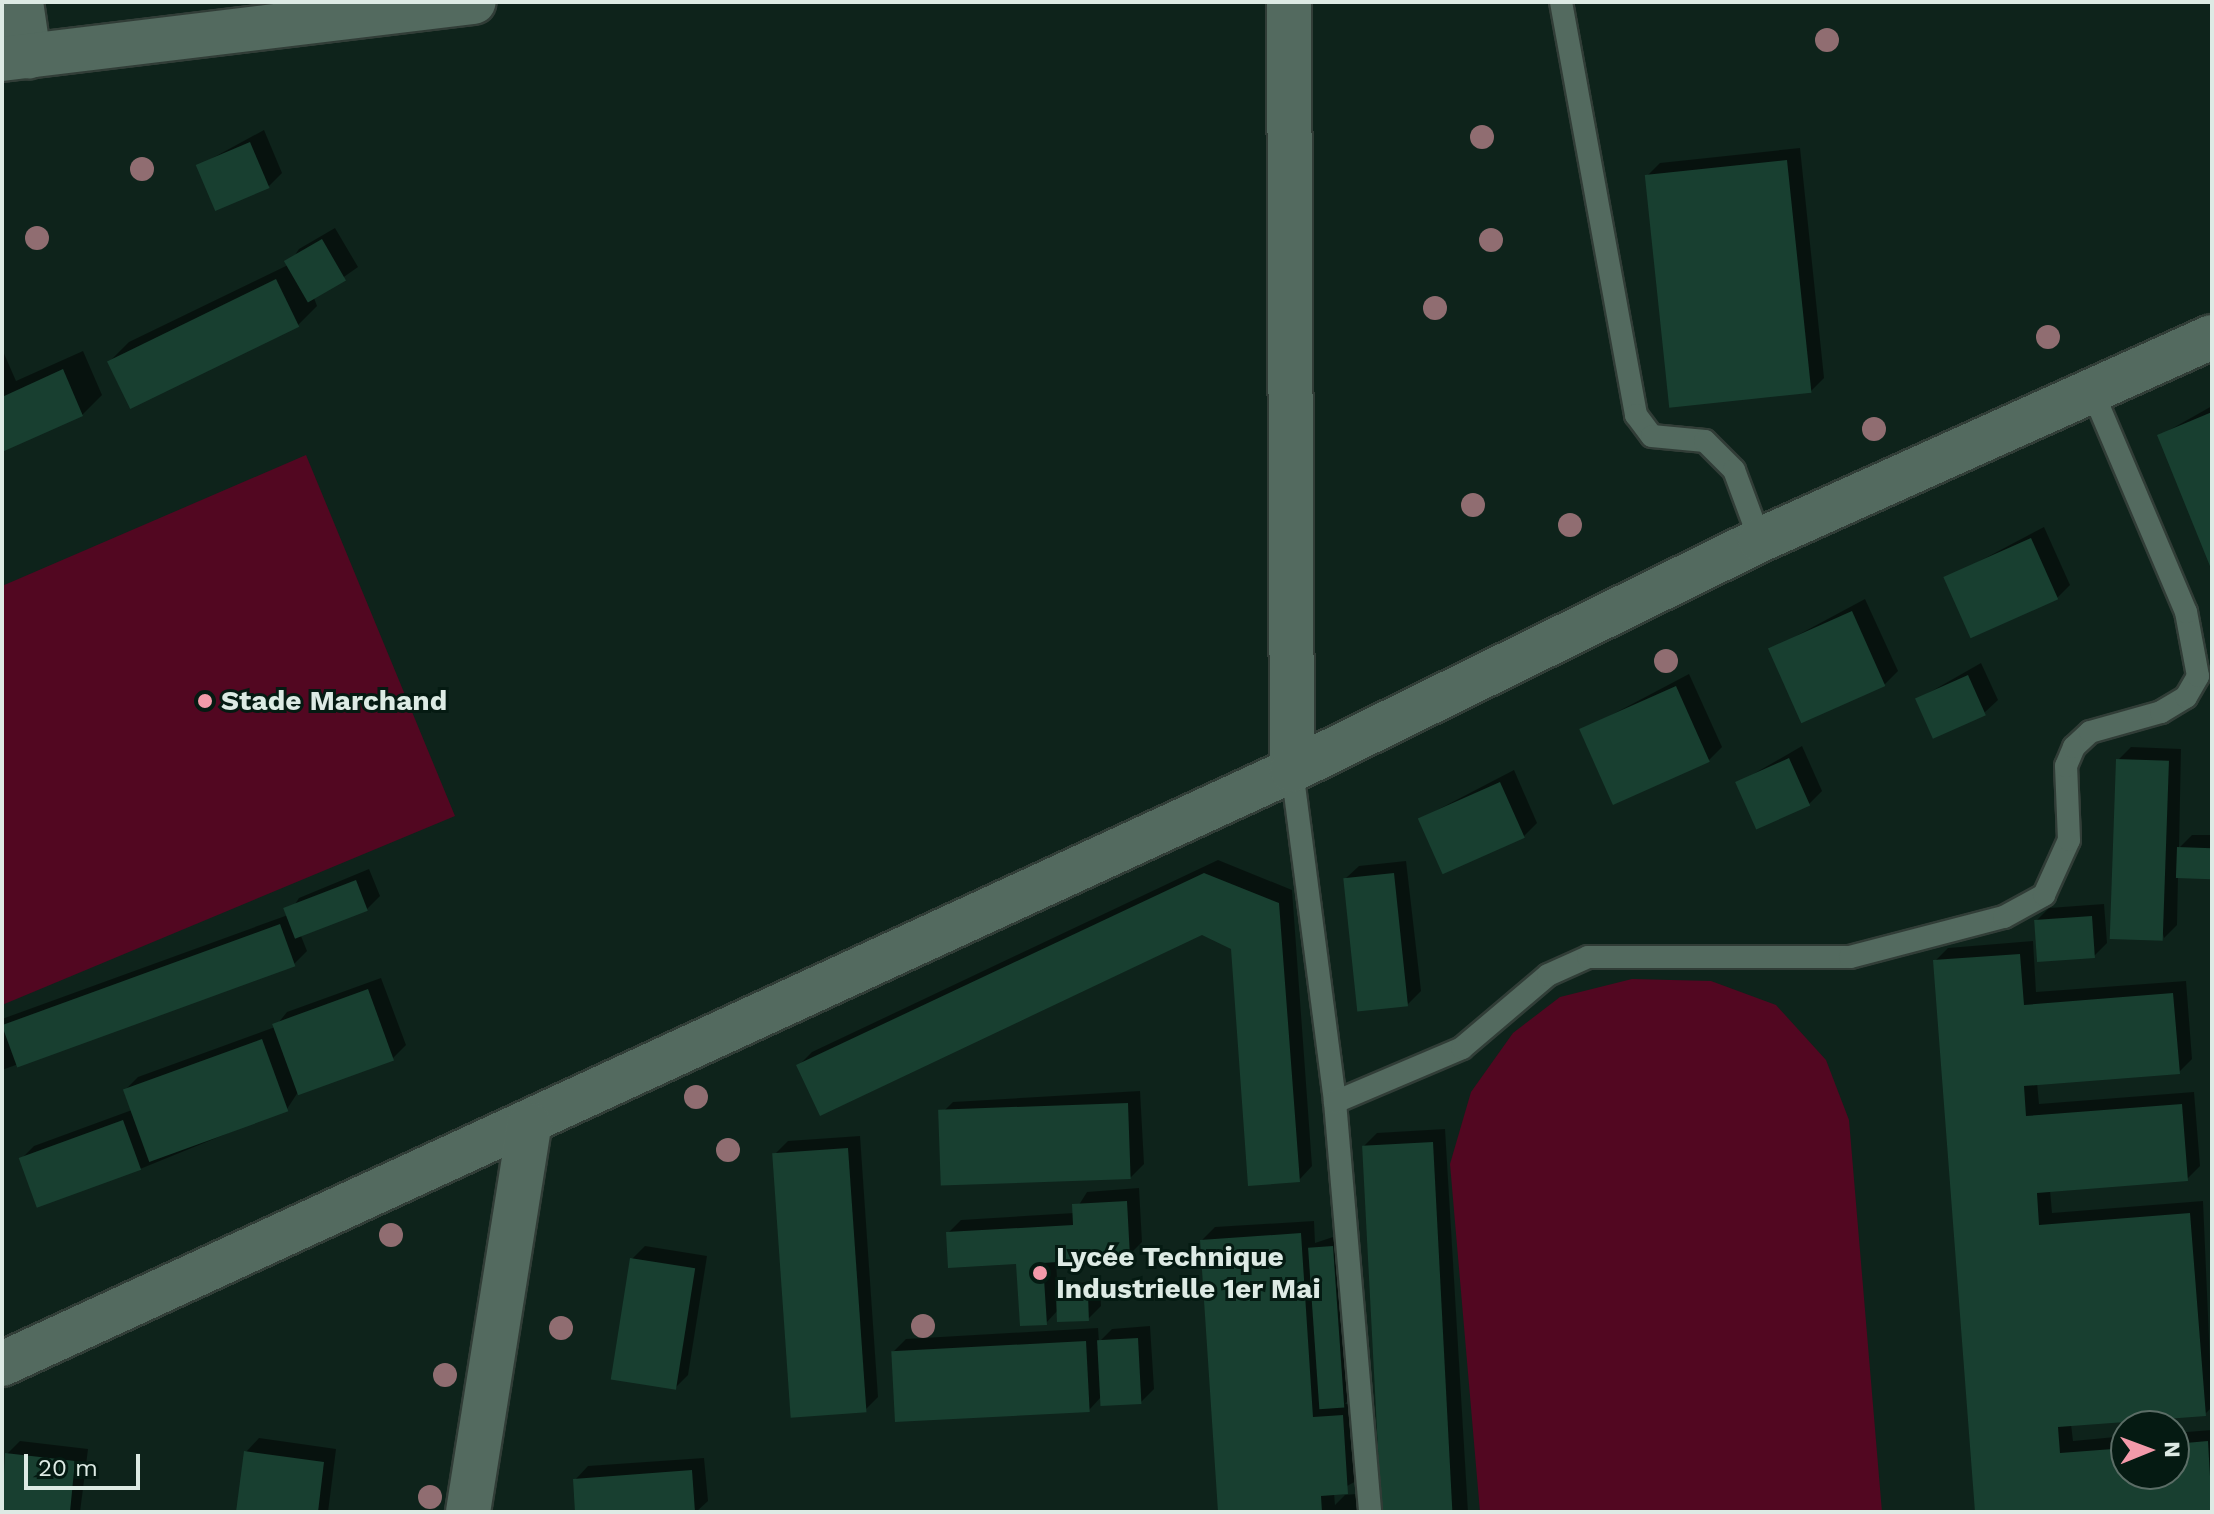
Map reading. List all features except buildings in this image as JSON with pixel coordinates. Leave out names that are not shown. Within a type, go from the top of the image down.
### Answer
[{"type":"street","points":[[21,2],[16,58],[474,2]]},
{"type":"street","points":[[1289,2],[1292,770]]},
{"type":"street","points":[[2,1364],[529,1125],[755,1014],[1292,770],[1760,540],[2212,337]]},
{"type":"street","points":[[468,1512],[529,1125]]},
{"type":"lane","points":[[1561,2],[1636,415],[1652,436],[1705,441],[1734,470],[1760,540]]},
{"type":"lane","points":[[1335,1102],[1462,1048],[1548,975],[1588,957],[1850,957],[2004,917],[2044,895],[2069,840],[2066,766],[2074,747],[2090,732],[2161,712],[2186,697],[2198,676],[2186,612],[2093,393]]},
{"type":"lane","points":[[1292,770],[1335,1102],[1370,1512]]},
{"type":"shaded area","name":"Stade Marchand","points":[[306,455],[455,816],[2,1005],[2,586]]},
{"type":"shaded area","points":[[1632,979],[1711,981],[1776,1005],[1826,1060],[1849,1120],[1882,1512],[1480,1512],[1450,1164],[1471,1092],[1513,1033],[1560,997]]},
{"type":"place","name":"Stade Marchand","points":[[205,701]]},
{"type":"place","name":"Lycée Technique Industrielle 1er Mai","points":[[1040,1273]]}]
